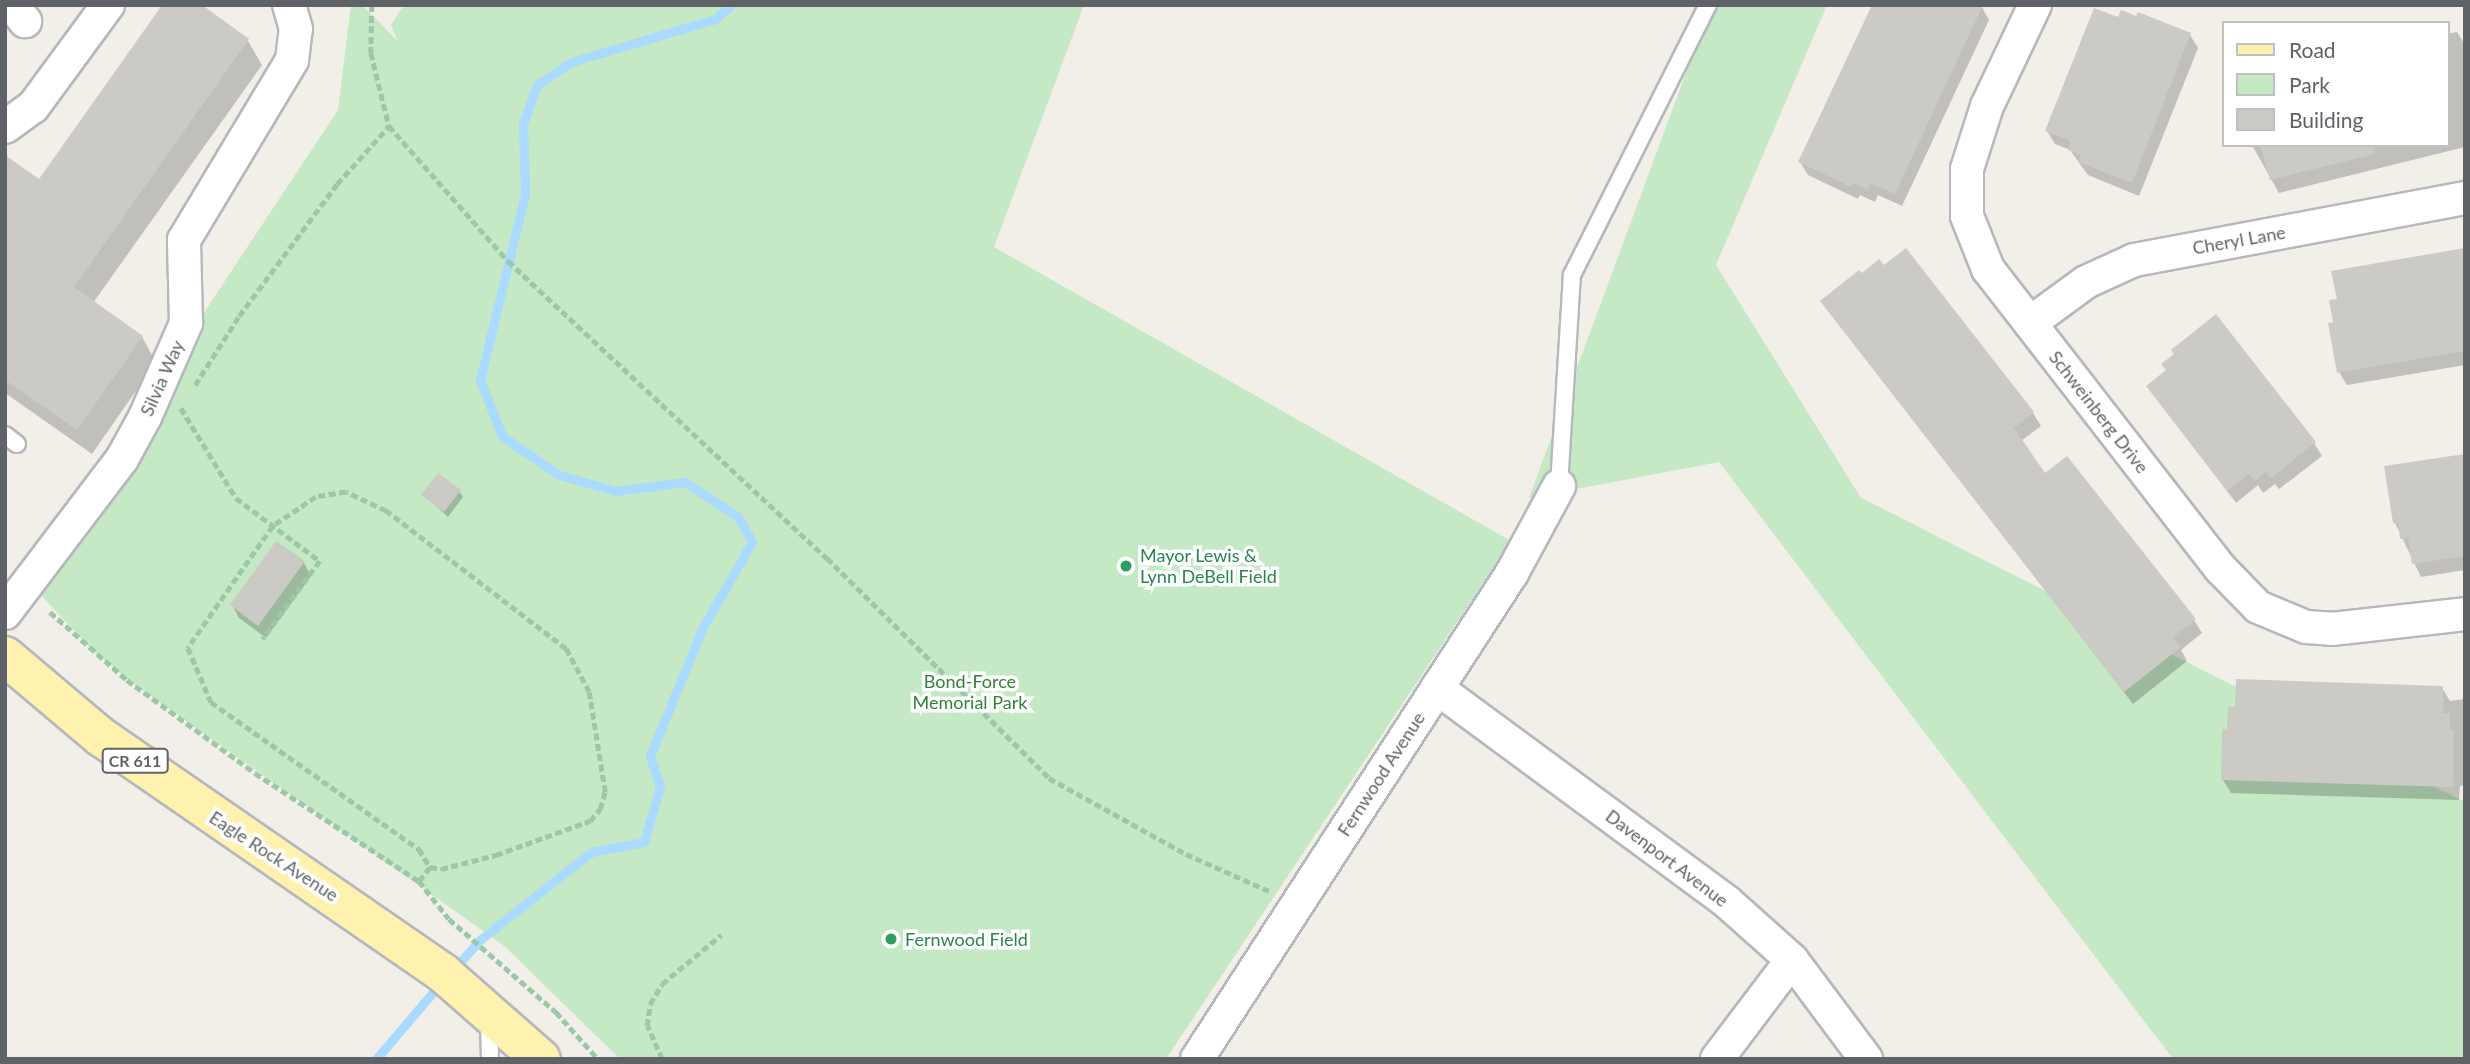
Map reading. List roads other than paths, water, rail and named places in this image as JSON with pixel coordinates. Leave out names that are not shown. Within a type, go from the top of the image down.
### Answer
[{"type":"main road","name":"Eagle Rock Avenue","points":[[5,656],[101,737],[465,992],[541,1059]]},
{"type":"street","points":[[5,127],[33,107],[108,5]]},
{"type":"street","name":"Silvia Way","points":[[5,613],[122,459],[145,416],[186,323],[184,240],[292,60],[296,29],[289,5]]},
{"type":"street","name":"Schweinberg Drive","points":[[2035,5],[1987,106],[1965,191],[1967,216],[1983,259],[2220,568],[2258,607],[2306,627],[2332,629],[2465,614]]},
{"type":"street","name":"Cheryl Lane","points":[[2030,323],[2086,282],[2134,260],[2465,198]]},
{"type":"street","name":"Fernwood Avenue","points":[[1196,1059],[1512,573],[1559,486]]},
{"type":"street","name":"Davenport Avenue","points":[[1437,688],[1727,902],[1792,960],[1866,1059]]},
{"type":"street","points":[[1717,1059],[1792,960]]},
{"type":"lane","points":[[1559,486],[1572,275],[1708,5]]},
{"type":"lane","points":[[465,992],[490,1059]]},
{"type":"waterway","points":[[453,970],[481,939],[591,852],[644,842],[660,787],[650,756],[702,629],[752,542],[738,517],[685,482],[616,491],[559,475],[502,436],[480,380],[525,194],[523,124],[537,85],[571,62],[715,19],[731,5]]},
{"type":"waterway","points":[[376,1059],[441,983]]},
{"type":"place","name":"Mayor Lewis & Lynn DeBell Field","points":[[1126,566]]},
{"type":"place","name":"Fernwood Field","points":[[891,939]]},
{"type":"park label","name":"Bond-Force Memorial Park","points":[[970,692]]}]
